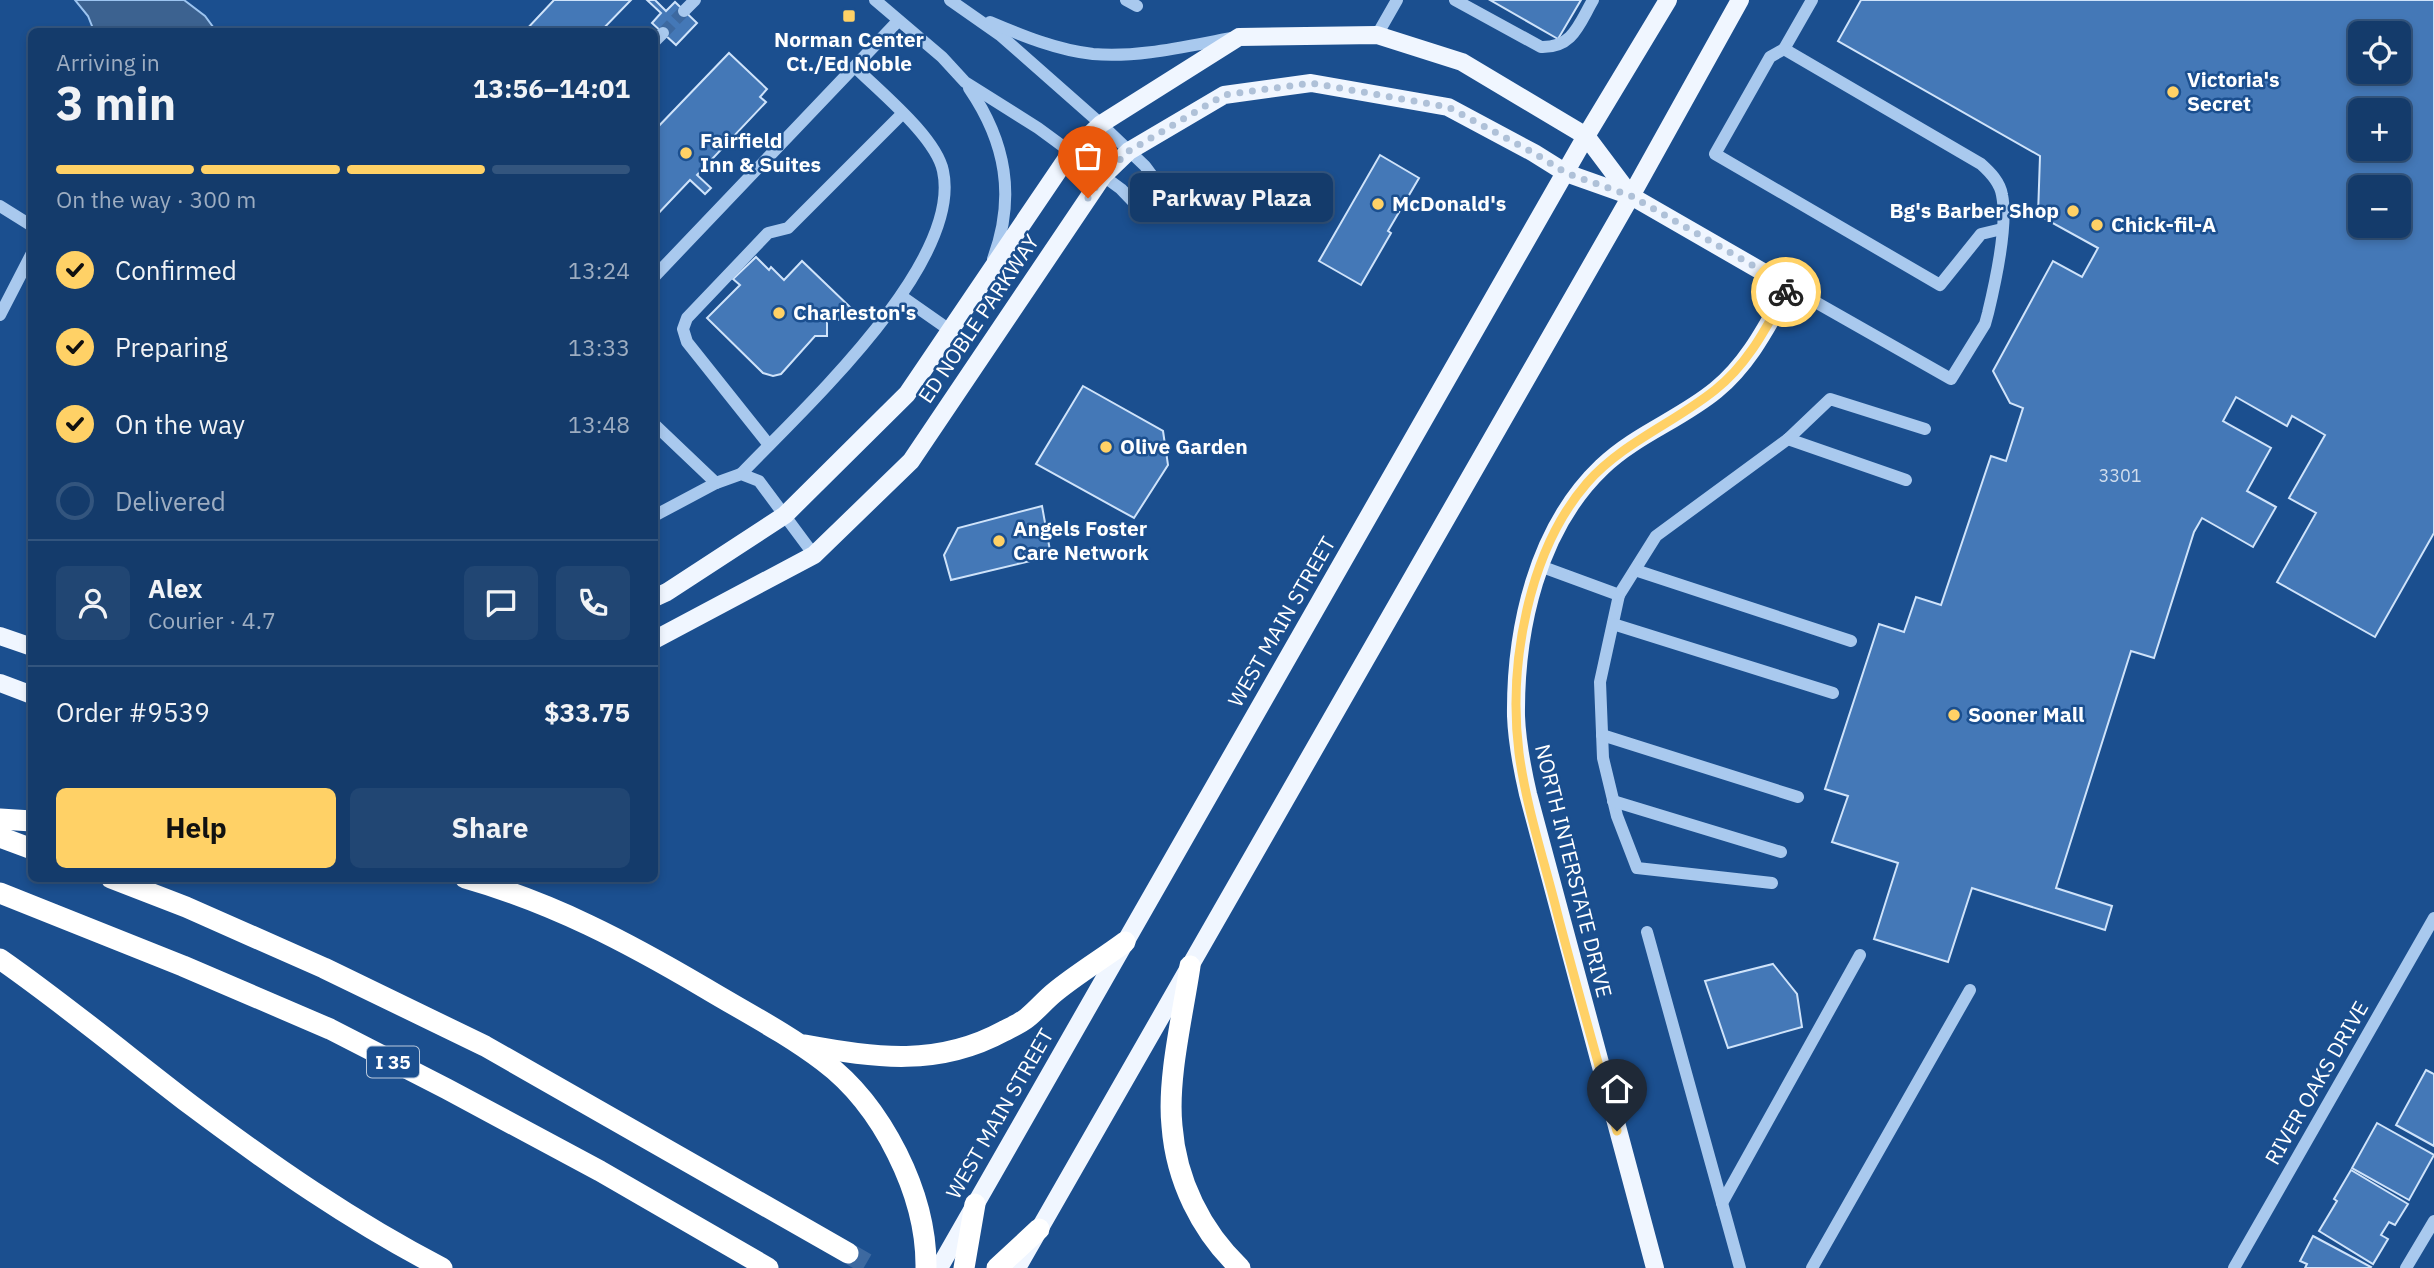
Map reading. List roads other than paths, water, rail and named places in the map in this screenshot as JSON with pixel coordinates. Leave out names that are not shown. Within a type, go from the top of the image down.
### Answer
[{"type":"highway","points":[[0,819],[28,821]]},
{"type":"highway","points":[[0,837],[28,848]]},
{"type":"highway","name":"I 35","points":[[121,882],[311,962],[485,1046],[848,1253]]},
{"type":"highway","points":[[478,882],[591,924],[678,972],[798,1043],[825,1062],[848,1084],[887,1135],[920,1211],[926,1268]]},
{"type":"highway","name":"I 35","points":[[0,893],[183,965],[330,1029],[576,1158],[768,1268]]},
{"type":"highway","points":[[798,1043],[894,1058],[925,1057],[988,1040],[1026,1019],[1055,992],[1125,942]]},
{"type":"highway","points":[[0,959],[89,1023],[261,1157],[338,1208],[442,1268]]},
{"type":"highway","points":[[1190,966],[1173,1078],[1172,1126],[1189,1197],[1214,1239],[1240,1268]]},
{"type":"highway","points":[[964,1268],[975,1204]]},
{"type":"highway","points":[[997,1268],[1039,1229]]},
{"type":"main road","name":"WEST MAIN STREET","points":[[939,1268],[1586,136],[1668,0]]},
{"type":"main road","points":[[1017,1268],[1631,196],[1740,0]]},
{"type":"main road","name":"ED NOBLE PARKWAY","points":[[658,595],[785,515],[907,394],[1071,152],[1101,124],[1239,37],[1377,35],[1462,62],[1586,136],[1631,196]]},
{"type":"main road","name":"ED NOBLE PARKWAY","points":[[658,638],[814,555],[911,461],[1103,176],[1129,151],[1224,95],[1311,83],[1448,107],[1566,173],[1631,196],[1789,286]]},
{"type":"main road","name":"NORTH INTERSTATE DRIVE","points":[[1655,1268],[1535,829],[1519,754],[1516,717],[1521,641],[1540,566],[1570,507],[1586,484],[1604,466],[1717,390],[1739,369],[1763,334],[1789,286]]},
{"type":"main road","points":[[0,636],[28,646]]},
{"type":"main road","points":[[0,682],[28,693]]},
{"type":"street","points":[[684,11],[695,0]]},
{"type":"street","points":[[875,0],[942,57],[965,82],[984,109],[1000,148],[1005,179],[1002,233],[984,283]]},
{"type":"street","points":[[950,0],[1000,35],[1101,124],[1145,166],[1173,204]]},
{"type":"street","points":[[1377,35],[1396,0]]},
{"type":"street","points":[[1455,0],[1541,47],[1556,47],[1571,36],[1593,0]]},
{"type":"street","points":[[1784,49],[1981,164],[1993,177],[2002,195],[2002,229],[1981,233],[1940,285],[1715,154],[1770,57],[1784,49],[1812,0]]},
{"type":"street","points":[[964,10],[1032,38],[1092,54],[1161,51],[1239,37]]},
{"type":"street","points":[[658,273],[898,21]]},
{"type":"street","points":[[658,514],[716,483],[741,474],[879,328],[932,243],[943,206],[943,172],[931,143],[855,67]]},
{"type":"street","points":[[965,82],[1071,152],[1121,189],[1145,214]]},
{"type":"street","points":[[769,445],[687,342],[683,329],[687,318],[768,233],[788,228],[902,114]]},
{"type":"street","points":[[0,206],[28,224]]},
{"type":"street","name":"ED NOBLE PARKWAY","points":[[1789,286],[1951,379],[1985,324],[1992,298],[2002,229]]},
{"type":"street","points":[[0,315],[28,261]]},
{"type":"street","points":[[901,296],[951,331]]},
{"type":"street","points":[[1772,883],[1637,868],[1613,801],[1603,758],[1600,682],[1619,595],[1656,536],[1788,439],[1830,398],[1925,429]]},
{"type":"street","points":[[658,428],[716,483]]},
{"type":"street","points":[[1788,439],[1906,480]]},
{"type":"street","points":[[741,474],[759,481],[814,555]]},
{"type":"street","points":[[1540,566],[1619,595]]},
{"type":"street","points":[[1635,570],[1851,641]]},
{"type":"street","points":[[1613,624],[1833,693]]},
{"type":"street","points":[[1602,736],[1798,797]]},
{"type":"street","points":[[1613,801],[1781,852]]},
{"type":"street","name":"RIVER OAKS DRIVE","points":[[2234,1268],[2434,918]]},
{"type":"street","points":[[1647,932],[1740,1268]]},
{"type":"street","points":[[1722,1203],[1860,955]]},
{"type":"street","points":[[1812,1268],[1970,990]]},
{"type":"street","points":[[2406,1268],[2434,1221]]},
{"type":"water","points":[[75,0],[184,0],[205,16],[214,28],[93,28],[88,16]]},
{"type":"tunnel","points":[[663,33],[684,11]]},
{"type":"tunnel","points":[[848,1253],[874,1268]]},
{"type":"place","name":"Norman Center Ct./Ed Noble","points":[[849,16]]},
{"type":"place","name":"Victoria's Secret","points":[[2173,92]]},
{"type":"place","name":"Fairfield Inn & Suites","points":[[686,153]]},
{"type":"place","name":"Parkway Plaza","points":[[1088,198]]},
{"type":"place","name":"McDonald's","points":[[1378,204]]},
{"type":"place","name":"Bg's Barber Shop","points":[[2073,211]]},
{"type":"place","name":"Chick-fil-A","points":[[2097,225]]},
{"type":"place","name":"Charleston's","points":[[779,313]]},
{"type":"place","name":"Olive Garden","points":[[1106,447]]},
{"type":"place","name":"Angels Foster Care Network","points":[[999,541]]},
{"type":"place","name":"Sooner Mall","points":[[1954,715]]}]
